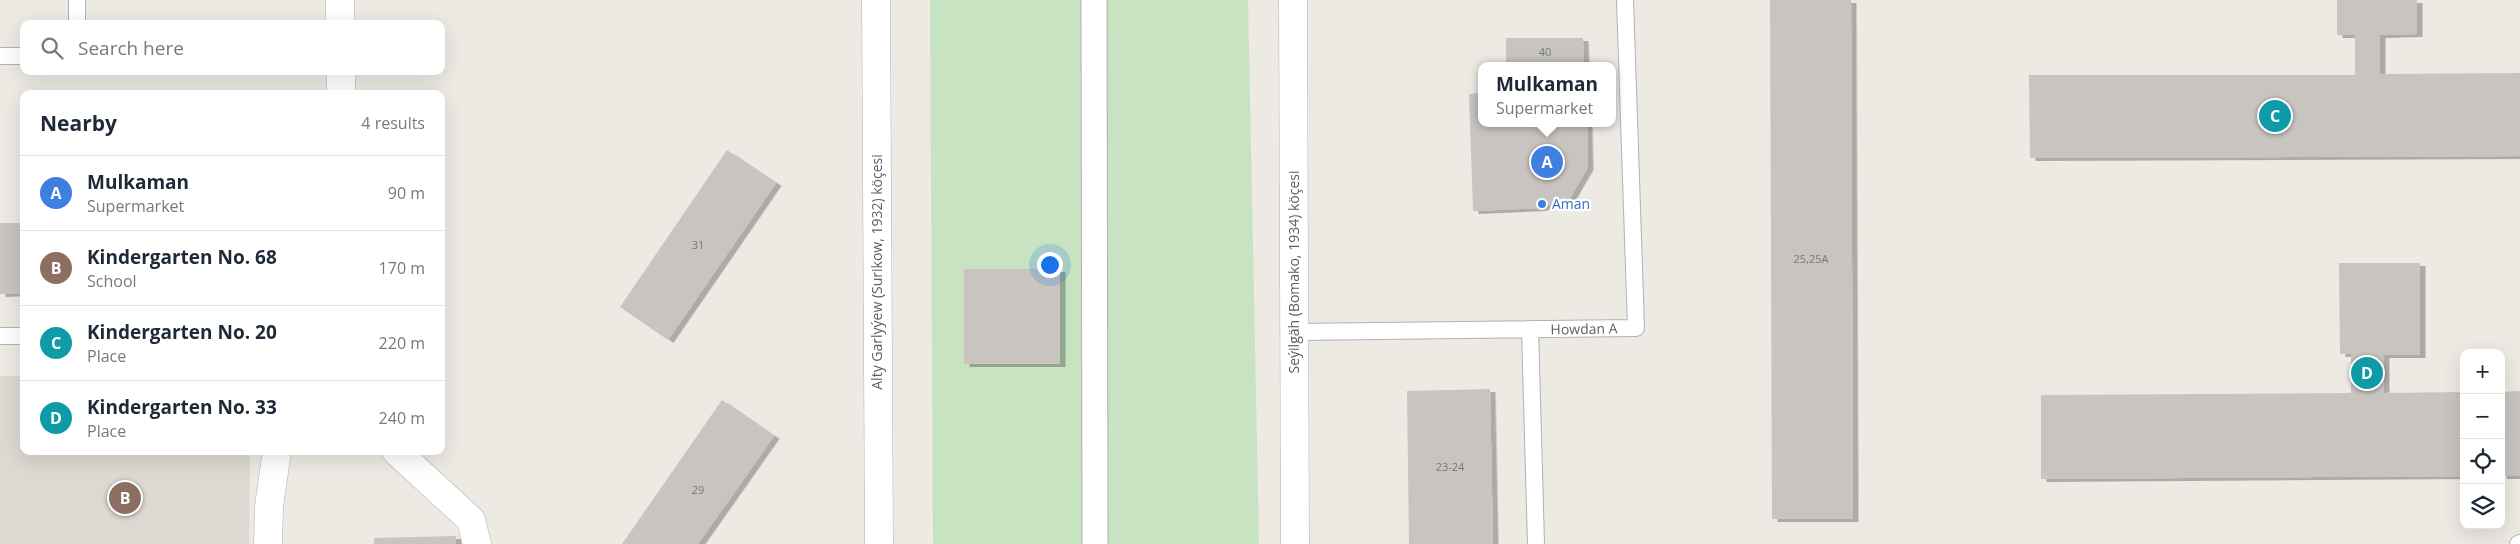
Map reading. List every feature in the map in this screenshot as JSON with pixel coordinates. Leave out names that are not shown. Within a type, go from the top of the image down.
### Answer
[{"type":"street","points":[[340,0],[340,20]]},
{"type":"street","name":"Alty Garlyýew (Surikow, 1932) köçesi","points":[[876,0],[879,544]]},
{"type":"street","points":[[1094,0],[1095,544]]},
{"type":"street","name":"Seýilgäh (Bomako, 1934) köçesi","points":[[1293,0],[1295,544]]},
{"type":"street","points":[[341,75],[341,90]]},
{"type":"street","points":[[268,544],[269,506],[275,455]]},
{"type":"street","points":[[400,455],[471,520],[477,544]]},
{"type":"lane","points":[[77,0],[77,20]]},
{"type":"lane","name":"Howdan A","points":[[1295,332],[1636,328],[1625,0]]},
{"type":"lane","points":[[0,56],[20,56]]},
{"type":"lane","points":[[1530,329],[1536,544]]},
{"type":"lane","points":[[0,336],[20,336]]},
{"type":"shaded area","points":[[0,376],[20,376],[20,455],[250,455],[249,544],[0,544]]},
{"type":"green space","points":[[930,0],[1248,0],[1259,544],[933,544]]},
{"type":"building","points":[[1770,0],[1851,0],[1853,519],[1772,519]]},
{"type":"building","points":[[2337,0],[2417,0],[2417,34],[2380,35],[2380,74],[2520,73],[2520,156],[2030,158],[2029,75],[2355,75],[2355,35],[2337,35]]},
{"type":"building","points":[[1506,38],[1583,38],[1584,62],[1506,62]]},
{"type":"building","points":[[1478,93],[1478,127],[1587,127],[1588,167],[1570,198],[1540,208],[1473,211],[1469,94]]},
{"type":"building","points":[[727,150],[776,183],[668,340],[620,307]]},
{"type":"building","points":[[0,223],[20,223],[20,293],[0,294]]},
{"type":"building","points":[[2339,263],[2420,263],[2420,355],[2384,355],[2384,393],[2460,392],[2460,476],[2041,479],[2041,395],[2351,393],[2351,354],[2340,354]]},
{"type":"building","points":[[964,269],[1060,269],[1060,364],[964,364]]},
{"type":"building","points":[[1490,389],[1493,544],[1409,544],[1407,391]]},
{"type":"building","points":[[2520,391],[2520,476],[2505,476],[2505,392]]},
{"type":"building","points":[[722,400],[774,436],[698,544],[622,544]]},
{"type":"building","points":[[456,536],[456,544],[374,544],[374,538]]},
{"type":"place","name":"Kindergarten No. 20","points":[[2275,116]]},
{"type":"place","name":"Mulkaman","points":[[1547,162]]},
{"type":"place","name":"Aman","points":[[1542,204]]},
{"type":"place","name":"Kindergarten No. 33","points":[[2367,373]]},
{"type":"place","name":"Kindergarten No. 68","points":[[125,498]]}]
